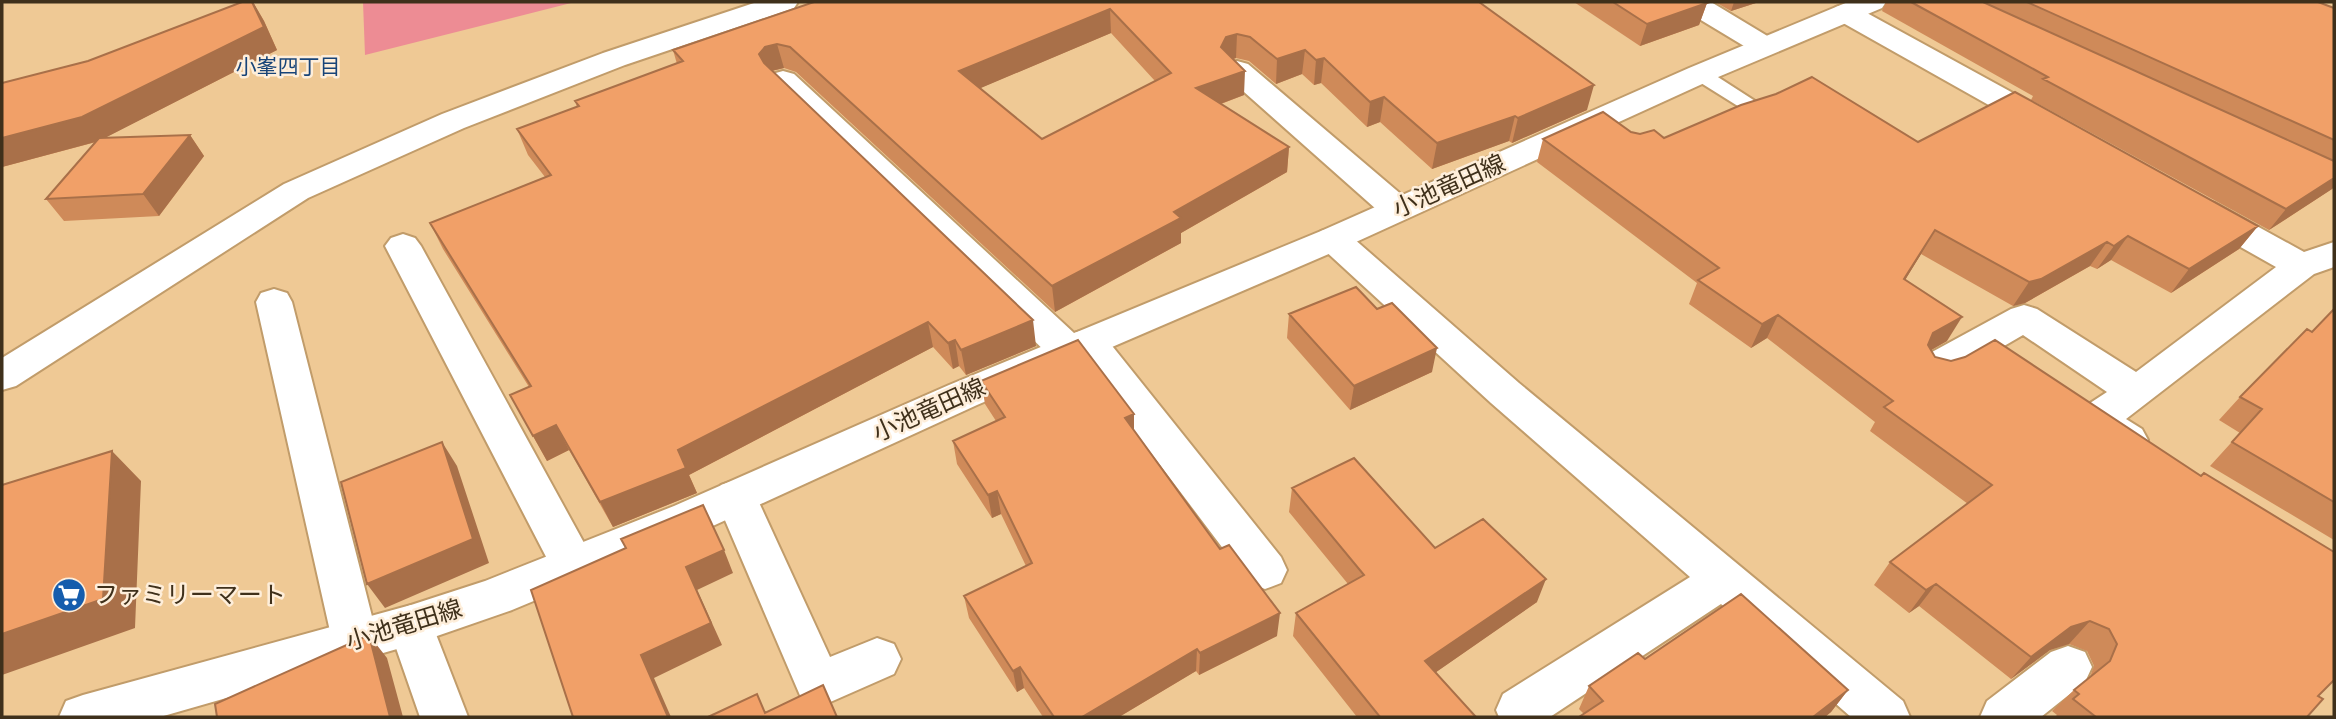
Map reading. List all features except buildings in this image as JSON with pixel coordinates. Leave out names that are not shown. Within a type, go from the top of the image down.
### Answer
[{"type":"street","points":[[2,376],[296,191],[453,121],[614,59],[784,2]]},
{"type":"street","points":[[1691,2],[1765,46]]},
{"type":"street","points":[[1859,8],[2073,140]]},
{"type":"street","name":"小池竜田線","points":[[83,717],[411,625],[496,597],[736,497],[1397,209],[1604,128],[1700,74],[1859,8]]},
{"type":"street","points":[[1237,70],[1397,209]]},
{"type":"street","points":[[783,80],[1078,346],[1265,570]]},
{"type":"street","points":[[2181,200],[2318,260]]},
{"type":"street","points":[[1333,239],[1505,393],[1886,717]]},
{"type":"street","points":[[403,246],[573,565]]},
{"type":"street","points":[[2155,457],[2095,421],[2318,260]]},
{"type":"street","points":[[274,302],[355,640]]},
{"type":"street","points":[[1935,368],[2024,318],[2137,392]]},
{"type":"street","points":[[736,497],[818,685],[877,659]]},
{"type":"street","points":[[1520,710],[1723,579]]},
{"type":"street","points":[[411,625],[444,717]]},
{"type":"street","points":[[2004,717],[2068,667]]},
{"type":"lane","points":[[1700,74],[1758,110],[1720,122]]},
{"type":"shaded area","points":[[363,2],[575,2],[365,55]]},
{"type":"place","name":"ファミリーマート","points":[[69,595]]},
{"type":"district","name":"小峯四丁目","points":[[288,67]]}]
